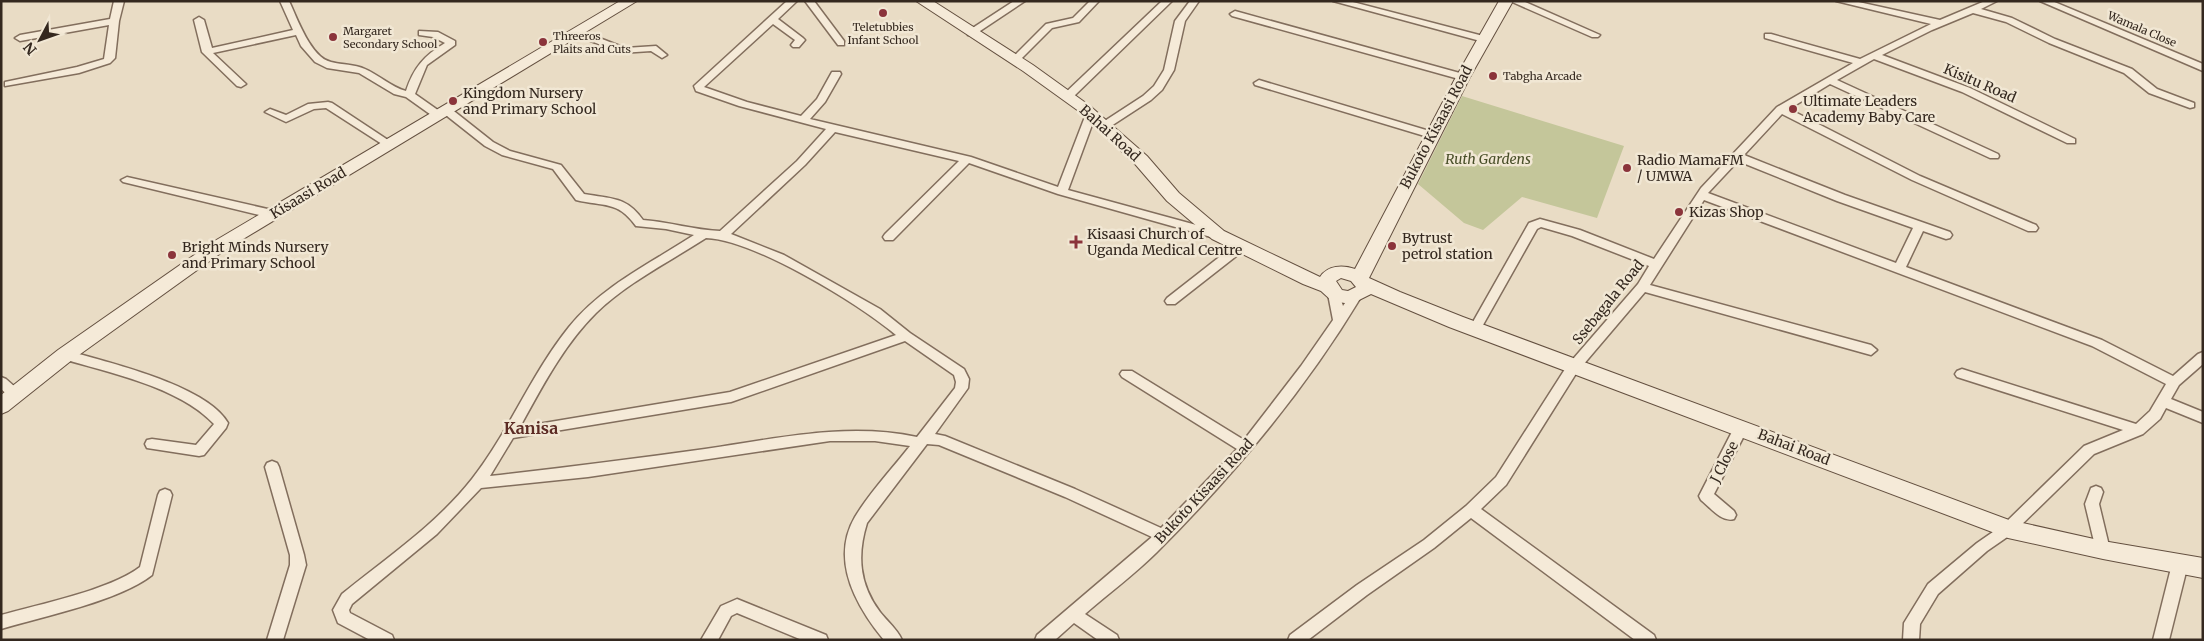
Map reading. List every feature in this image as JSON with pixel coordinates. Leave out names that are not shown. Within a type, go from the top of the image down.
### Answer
[{"type":"main road","name":"Kisaasi Road","points":[[1,406],[65,354],[219,246],[630,1]]},
{"type":"main road","name":"Bukoto Kisaasi Road","points":[[1347,285],[1370,255],[1462,77],[1506,1]]},
{"type":"main road","name":"Bahai Road","points":[[1290,268],[1309,280],[1347,285],[1393,297]]},
{"type":"street","points":[[9,84],[79,70],[105,62],[110,58],[114,21],[119,1]]},
{"type":"street","points":[[284,1],[306,46],[318,60],[327,65],[355,68],[398,92],[410,96],[442,113],[506,153],[557,167],[580,197],[628,207],[640,223],[666,225],[704,234],[723,235],[780,258],[876,312],[906,336],[959,372],[964,383],[960,391],[921,440],[884,492],[869,508],[861,520],[854,539],[852,570],[854,582],[868,606],[894,640]]},
{"type":"street","points":[[793,1],[698,88],[704,92],[742,104],[967,159],[1062,192],[1218,235]]},
{"type":"street","points":[[809,1],[842,43]]},
{"type":"street","name":"Bahai Road","points":[[923,1],[1015,60],[1091,114],[1141,160],[1173,197],[1218,235],[1290,268]]},
{"type":"street","points":[[971,32],[1021,1]]},
{"type":"street","points":[[1015,60],[1049,26],[1076,20],[1095,1]]},
{"type":"street","points":[[1068,96],[1168,1]]},
{"type":"street","points":[[1104,126],[1147,98],[1158,88],[1169,70],[1180,21],[1195,1]]},
{"type":"street","points":[[1337,1],[1484,39]]},
{"type":"street","points":[[1514,1],[1596,34]]},
{"type":"street","points":[[1840,1],[1940,23]]},
{"type":"street","name":"Ssebagala Road","points":[[1296,640],[1362,590],[1429,544],[1471,510],[1510,469],[1574,366],[1642,287],[1702,195],[1781,109],[1861,62],[1940,23],[1993,1]]},
{"type":"street","name":"Wamala Close","points":[[2044,1],[2203,68]]},
{"type":"street","points":[[1974,10],[2009,20],[2052,41],[2128,71],[2153,91],[2190,105]]},
{"type":"street","points":[[1236,14],[1462,77]]},
{"type":"street","points":[[772,19],[797,36],[800,40],[796,45]]},
{"type":"street","points":[[199,20],[207,52],[211,58],[241,84]]},
{"type":"street","points":[[20,38],[114,21]]},
{"type":"street","points":[[207,52],[300,31]]},
{"type":"street","points":[[410,96],[419,68],[431,55],[452,43],[435,34],[422,33]]},
{"type":"street","points":[[579,33],[624,51],[653,48],[662,55]]},
{"type":"street","points":[[1768,36],[1861,62]]},
{"type":"street","name":"Kisitu Road","points":[[1875,56],[1966,90],[2071,141]]},
{"type":"street","points":[[804,119],[820,100],[836,74]]},
{"type":"street","points":[[1830,80],[1994,156]]},
{"type":"street","points":[[1259,83],[1432,135]]},
{"type":"street","points":[[270,112],[282,119],[286,119],[312,106],[328,105],[389,144]]},
{"type":"street","points":[[1781,109],[1916,178],[2032,228]]},
{"type":"street","points":[[1062,192],[1091,114]]},
{"type":"street","points":[[723,235],[802,163],[834,128]]},
{"type":"street","points":[[1736,156],[1946,235]]},
{"type":"street","points":[[889,237],[967,159]]},
{"type":"street","points":[[127,180],[225,201],[272,214]]},
{"type":"street","points":[[1702,195],[2097,343],[2174,382]]},
{"type":"street","points":[[1476,329],[1533,226],[1540,223],[1576,233],[1657,265]]},
{"type":"street","points":[[1898,270],[1920,226]]},
{"type":"street","points":[[386,640],[344,618],[341,614],[342,605],[438,522],[477,484],[564,345],[592,310],[621,288],[704,234]]},
{"type":"street","points":[[1171,301],[1240,246]]},
{"type":"street","points":[[1339,319],[1347,285]]},
{"type":"street","name":"Bukoto Kisaasi Road","points":[[1043,640],[1111,583],[1163,535],[1246,448],[1306,369],[1339,319],[1347,285]]},
{"type":"street","points":[[1642,287],[1871,350]]},
{"type":"street","name":"Bahai Road","points":[[1393,297],[2008,529],[2103,550],[2203,568]]},
{"type":"street","points":[[508,434],[731,397],[906,336]]},
{"type":"street","points":[[65,354],[179,392],[216,416],[221,423],[219,428],[199,450],[152,444]]},
{"type":"street","points":[[1911,640],[1912,622],[1933,589],[2008,529],[2089,450],[2138,430],[2155,415],[2174,382],[2203,357]]},
{"type":"street","points":[[1127,374],[1246,448]]},
{"type":"street","points":[[1962,374],[2138,430]]},
{"type":"street","points":[[1,382],[16,394]]},
{"type":"street","points":[[2164,401],[2203,418]]},
{"type":"street","name":"J Close","points":[[1729,515],[1706,496],[1742,428]]},
{"type":"street","points":[[477,484],[588,471],[830,436],[860,434],[888,436],[940,440],[1163,535]]},
{"type":"street","points":[[272,467],[297,555],[298,565],[275,640]]},
{"type":"street","points":[[2096,492],[2092,504],[2103,550]]},
{"type":"street","points":[[1,622],[122,584],[143,574],[146,570],[165,495]]},
{"type":"street","points":[[1471,510],[1648,640]]},
{"type":"street","points":[[2161,640],[2180,564]]},
{"type":"street","points":[[709,640],[726,612],[737,606],[820,640]]},
{"type":"street","points":[[1073,614],[1110,640]]},
{"type":"green space","name":"Ruth Gardens","points":[[1462,96],[1624,146],[1597,218],[1522,197],[1483,230],[1464,223],[1418,184]]},
{"type":"place","name":"Teletubbies Infant School","points":[[883,13]]},
{"type":"place","name":"Margaret Secondary School","points":[[333,37]]},
{"type":"place","name":"Threeros Plaits and Cuts","points":[[543,42]]},
{"type":"place","name":"Tabgha Arcade","points":[[1493,76]]},
{"type":"place","name":"Kingdom Nursery and Primary School","points":[[453,101]]},
{"type":"place","name":"Ultimate Leaders Academy Baby Care","points":[[1793,109]]},
{"type":"place","name":"Radio MamaFM / UMWA","points":[[1627,168]]},
{"type":"place","name":"Kizas Shop","points":[[1679,212]]},
{"type":"place","name":"Kisaasi Church of Uganda Medical Centre","points":[[1076,242]]},
{"type":"place","name":"Bytrust petrol station","points":[[1392,246]]},
{"type":"place","name":"Bright Minds Nursery and Primary School","points":[[172,255]]},
{"type":"district","name":"Kanisa","points":[[531,428]]}]
